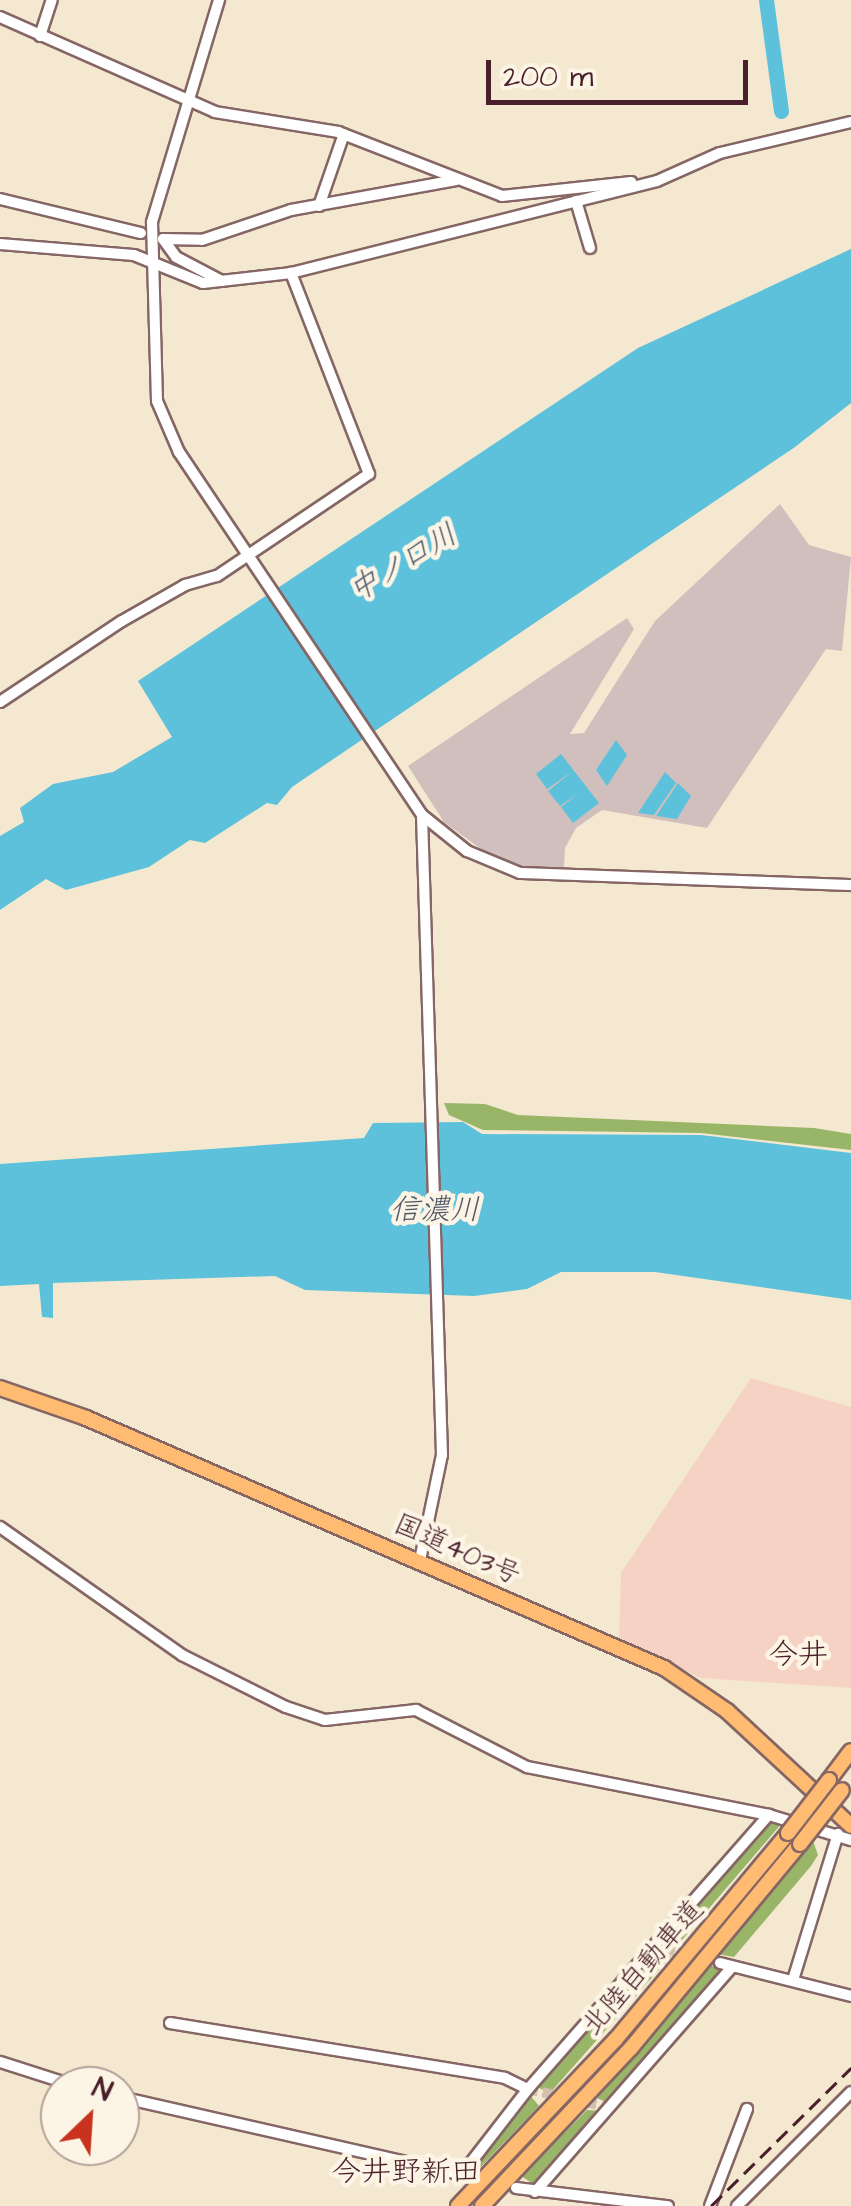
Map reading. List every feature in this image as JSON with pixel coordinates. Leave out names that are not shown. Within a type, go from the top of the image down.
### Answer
[{"type":"highway","name":"国道403号","points":[[0,1388],[86,1418],[420,1560],[702,1691],[845,1830]]},
{"type":"highway","name":"北陸自動車道","points":[[458,2206],[628,2026],[788,1834],[851,1751]]},
{"type":"highway","name":"北陸自動車道","points":[[482,2206],[631,2048],[847,1785]]},
{"type":"street","points":[[40,36],[52,0]]},
{"type":"street","points":[[219,0],[156,204],[149,262],[160,414],[248,555],[422,814],[468,852],[520,873],[851,885]]},
{"type":"street","points":[[0,17],[185,100],[344,134],[457,180],[511,196],[657,181]]},
{"type":"street","points":[[0,244],[149,262],[186,278],[223,282],[291,273],[657,181],[720,153],[851,122]]},
{"type":"street","points":[[319,206],[344,134]]},
{"type":"street","points":[[223,282],[176,257],[163,239],[202,240],[319,206],[457,180]]},
{"type":"street","points":[[0,199],[141,233]]},
{"type":"street","points":[[576,201],[590,248]]},
{"type":"street","points":[[0,702],[122,622],[248,555],[370,474],[291,273]]},
{"type":"street","points":[[420,1560],[442,1456],[422,814]]},
{"type":"street","points":[[0,1527],[182,1655],[286,1707],[325,1720],[402,1708],[527,1767],[845,1830],[851,1840]]},
{"type":"street","points":[[462,2174],[528,2089],[769,1815]]},
{"type":"street","points":[[793,1980],[845,1830]]},
{"type":"street","points":[[651,1946],[665,1949]]},
{"type":"street","points":[[535,2192],[726,1965],[851,1996]]},
{"type":"street","points":[[170,2023],[506,2078],[528,2089]]},
{"type":"street","points":[[0,2062],[40,2075]]},
{"type":"street","points":[[738,2206],[851,2092]]},
{"type":"street","points":[[140,2102],[476,2178]]},
{"type":"street","points":[[710,2206],[747,2109]]},
{"type":"street","points":[[516,2188],[668,2206]]},
{"type":"shaded area","points":[[780,504],[809,545],[851,557],[842,651],[826,649],[707,828],[602,810],[576,828],[565,848],[564,867],[525,867],[488,854],[444,822],[408,766],[627,618],[634,629],[570,734],[584,733],[655,621]]},
{"type":"shaded area","points":[[751,1378],[851,1407],[851,1688],[701,1678],[619,1638],[621,1573]]},
{"type":"green space","points":[[444,1103],[485,1104],[518,1115],[814,1128],[851,1134],[851,1150],[701,1133],[483,1130],[449,1115]]},
{"type":"green space","points":[[771,1820],[782,1823],[676,1947],[664,1944]]},
{"type":"green space","points":[[813,1841],[818,1855],[811,1866],[734,1957],[717,1954]]},
{"type":"green space","points":[[651,1955],[671,1956],[550,2093],[535,2086]]},
{"type":"green space","points":[[711,1963],[724,1970],[608,2103],[597,2098]]},
{"type":"green space","points":[[530,2095],[539,2106],[475,2173],[468,2167]]},
{"type":"green space","points":[[587,2110],[602,2111],[535,2185],[521,2176]]},
{"type":"water","name":"中ノ口川","points":[[851,249],[851,403],[795,447],[292,787],[277,805],[267,803],[205,843],[190,840],[149,867],[66,890],[46,879],[0,910],[0,836],[24,822],[20,808],[53,784],[113,772],[172,737],[138,681],[638,348]]},
{"type":"water","points":[[616,740],[627,755],[607,786],[596,770]]},
{"type":"water","points":[[561,754],[599,803],[573,823],[561,807],[580,792],[560,806],[548,791],[573,771],[547,789],[536,774]]},
{"type":"water","points":[[665,772],[676,783],[654,815],[638,813]]},
{"type":"water","points":[[678,783],[691,796],[677,819],[656,816]]},
{"type":"water","name":"信濃川","points":[[463,1122],[482,1134],[701,1135],[851,1153],[851,1300],[655,1272],[561,1272],[527,1289],[474,1296],[305,1290],[275,1276],[53,1283],[53,1318],[42,1317],[39,1284],[0,1286],[0,1164],[364,1138],[373,1123]]},
{"type":"waterway","points":[[766,0],[781,111]]},
{"type":"tunnel","points":[[665,1949],[720,1963]]},
{"type":"tunnel","points":[[528,2089],[603,2106]]},
{"type":"railway","points":[[711,2206],[851,2068]]},
{"type":"district","name":"今井","points":[[798,1655]]},
{"type":"district","name":"今井野新田","points":[[406,2172]]}]
